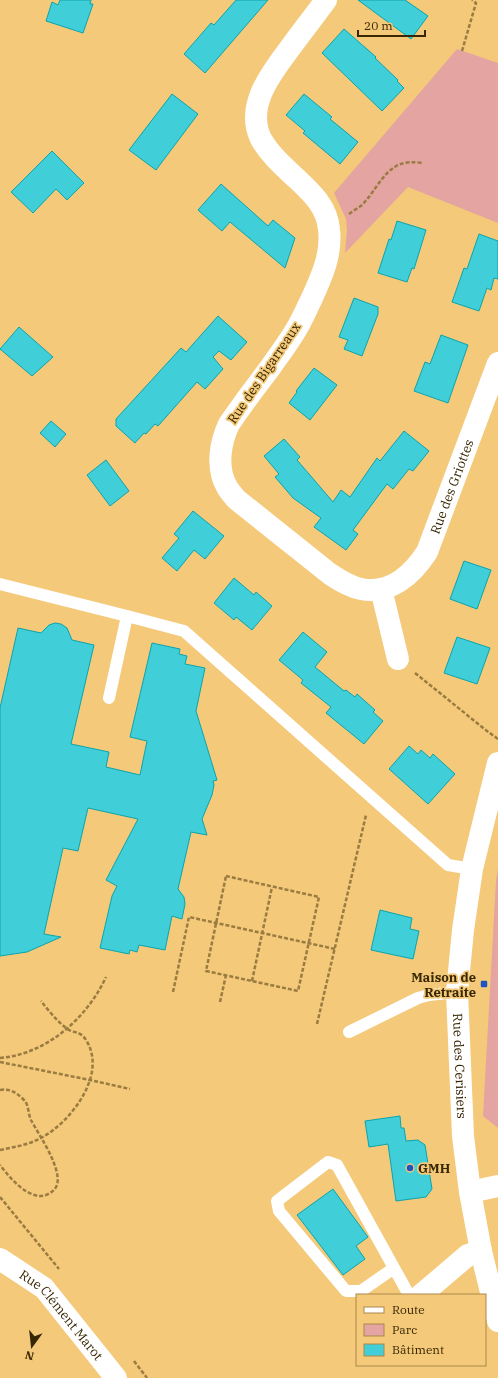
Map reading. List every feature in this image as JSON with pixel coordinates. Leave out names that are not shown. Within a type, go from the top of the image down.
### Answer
[{"type":"street","name":"Rue des Bigarreaux","points":[[326,0],[266,82],[258,103],[257,117],[261,138],[268,150],[312,193],[322,206],[329,228],[330,243],[327,260],[322,276],[298,327],[229,424],[223,436],[220,449],[222,475],[226,487],[236,500],[330,574],[361,589],[380,589]]},
{"type":"street","name":"Rue des Griottes","points":[[380,589],[395,584],[408,576],[427,552],[498,363]]},
{"type":"street","points":[[380,589],[398,659]]},
{"type":"street","name":"Rue des Cerisiers","points":[[498,763],[472,869],[463,930],[457,992],[463,1136],[470,1192],[481,1251],[498,1321]]},
{"type":"street","points":[[470,1192],[498,1186]]},
{"type":"street","points":[[422,1294],[468,1255],[481,1251]]},
{"type":"street","name":"Rue Clément Marot","points":[[0,1259],[44,1288],[116,1378]]},
{"type":"lane","points":[[0,584],[184,631],[448,865],[472,869]]},
{"type":"lane","points":[[109,698],[127,616]]},
{"type":"lane","points":[[349,1032],[418,998],[429,995],[457,992]]},
{"type":"lane","points":[[394,1268],[361,1291],[346,1291],[279,1211],[277,1201],[328,1162],[337,1165],[408,1294]]},
{"type":"path","points":[[462,50],[476,3],[472,0]]},
{"type":"path","points":[[328,222],[345,216],[361,205],[381,179],[395,165],[414,161],[422,163]]},
{"type":"path","points":[[398,659],[487,731],[498,738]]},
{"type":"path","points":[[317,1024],[371,797]]},
{"type":"path","points":[[226,876],[319,897],[298,991],[206,971],[216,924],[226,876]]},
{"type":"path","points":[[252,981],[272,887]]},
{"type":"path","points":[[173,992],[189,918],[335,949]]},
{"type":"path","points":[[220,1002],[226,975]]},
{"type":"path","points":[[0,1058],[14,1056],[38,1047],[67,1029],[91,1003],[106,977]]},
{"type":"path","points":[[0,1150],[22,1145],[41,1138],[64,1121],[79,1104],[86,1092],[90,1080],[92,1063],[90,1050],[86,1040],[80,1033],[67,1029],[52,1015],[41,1001]]},
{"type":"path","points":[[0,1062],[130,1089]]},
{"type":"path","points":[[0,1090],[6,1089],[17,1093],[26,1102],[30,1119],[52,1157],[57,1171],[57,1185],[51,1193],[41,1197],[26,1192],[10,1178],[0,1165]]},
{"type":"green space","points":[[457,49],[498,63],[498,223],[408,187],[345,253],[347,230],[346,219],[334,193]]},
{"type":"green space","points":[[498,868],[498,1128],[483,1116],[496,881]]},
{"type":"building","points":[[60,0],[91,0],[90,4],[93,4],[83,33],[46,21],[52,2],[58,5]]},
{"type":"building","points":[[236,0],[268,0],[205,73],[184,54],[211,23],[214,25]]},
{"type":"building","points":[[358,0],[405,0],[428,16],[411,39]]},
{"type":"building","points":[[344,29],[376,57],[375,58],[398,80],[397,81],[404,88],[382,111],[322,53]]},
{"type":"building","points":[[172,94],[198,114],[156,170],[129,150]]},
{"type":"building","points":[[304,94],[332,117],[330,119],[358,142],[340,164],[303,133],[305,131],[286,115]]},
{"type":"building","points":[[52,151],[84,183],[67,200],[56,189],[33,213],[11,192]]},
{"type":"building","points":[[221,184],[268,226],[273,220],[295,238],[285,268],[230,222],[222,231],[198,210]]},
{"type":"building","points":[[397,221],[426,230],[414,269],[412,268],[407,282],[378,273],[389,239],[391,240]]},
{"type":"building","points":[[479,234],[498,241],[498,279],[494,278],[491,290],[487,288],[479,311],[452,302],[464,268],[467,269]]},
{"type":"building","points":[[354,298],[378,307],[378,314],[362,356],[344,349],[348,340],[339,337]]},
{"type":"building","points":[[218,316],[247,342],[231,360],[219,351],[213,357],[223,369],[205,389],[197,382],[158,426],[155,424],[135,443],[116,426],[116,419],[181,348],[186,352]]},
{"type":"building","points":[[19,327],[53,357],[32,376],[0,349]]},
{"type":"building","points":[[441,335],[468,345],[448,403],[414,391],[425,362],[430,364]]},
{"type":"building","points":[[314,368],[337,385],[310,420],[289,403],[297,392],[296,391]]},
{"type":"building","points":[[51,421],[66,434],[55,447],[40,433]]},
{"type":"building","points":[[404,431],[429,451],[413,471],[409,469],[393,489],[387,484],[353,530],[358,534],[346,550],[314,527],[321,518],[293,498],[275,477],[279,474],[264,456],[284,439],[300,457],[297,460],[333,502],[341,490],[350,497],[377,458],[380,461]]},
{"type":"building","points":[[106,460],[129,491],[110,506],[87,475]]},
{"type":"building","points":[[193,511],[224,536],[205,559],[194,550],[177,571],[162,558],[179,538],[174,534]]},
{"type":"building","points":[[464,561],[491,570],[477,609],[450,599]]},
{"type":"building","points":[[234,578],[254,595],[256,592],[272,606],[252,630],[236,617],[234,620],[214,603]]},
{"type":"building","points":[[55,623],[61,624],[67,628],[72,640],[94,645],[71,744],[109,752],[106,767],[140,775],[147,741],[130,737],[152,643],[180,649],[179,654],[187,656],[185,664],[205,668],[196,711],[217,780],[213,781],[214,785],[212,795],[202,819],[207,835],[191,832],[178,889],[184,897],[185,904],[182,919],[172,916],[165,950],[139,945],[137,952],[130,950],[129,954],[100,948],[112,896],[117,886],[106,880],[138,819],[88,808],[78,851],[63,848],[44,934],[61,937],[27,952],[0,956],[0,708],[18,628],[41,633],[49,625]]},
{"type":"building","points":[[303,632],[327,652],[315,667],[344,691],[346,690],[355,697],[357,694],[375,710],[373,712],[383,721],[364,744],[326,713],[331,707],[301,683],[303,680],[279,660]]},
{"type":"building","points":[[457,637],[490,648],[477,684],[444,673]]},
{"type":"building","points":[[409,746],[418,754],[421,750],[430,758],[433,754],[455,774],[428,804],[389,769]]},
{"type":"building","points":[[380,910],[412,918],[410,929],[419,931],[413,959],[371,950]]},
{"type":"building","name":"GMH","points":[[400,1116],[401,1128],[404,1128],[406,1141],[418,1140],[425,1145],[432,1189],[426,1197],[396,1201],[388,1144],[369,1147],[365,1121]]},
{"type":"building","points":[[333,1189],[368,1237],[356,1246],[365,1259],[343,1275],[297,1215]]},
{"type":"place","name":"Maison de Retraite","points":[[484,984]]},
{"type":"place","name":"GMH","points":[[410,1168]]}]
